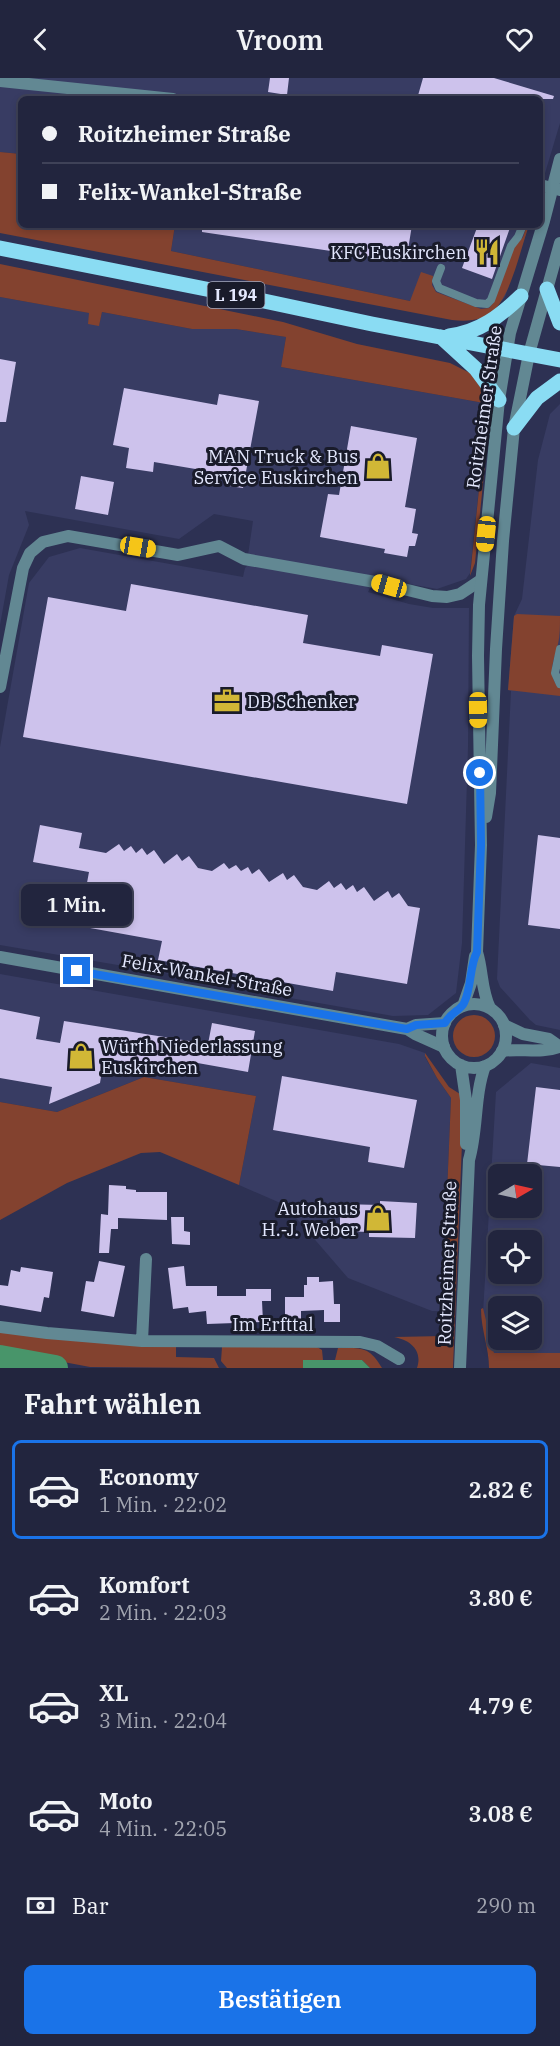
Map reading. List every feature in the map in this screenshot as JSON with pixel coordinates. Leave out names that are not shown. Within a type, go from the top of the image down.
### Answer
[{"type":"main road","name":"L 194","points":[[0,248],[560,360]]},
{"type":"main road","points":[[547,289],[560,323]]},
{"type":"main road","name":"L 194","points":[[441,337],[457,335],[486,324],[498,317],[521,296]]},
{"type":"main road","points":[[441,337],[481,374],[499,400]]},
{"type":"main road","points":[[514,428],[537,398],[560,381]]},
{"type":"street","points":[[0,81],[144,96]]},
{"type":"street","name":"Roitzheimer Straße","points":[[490,1008],[483,991],[477,952],[481,845],[478,656],[481,580],[506,349],[556,189],[560,159]]},
{"type":"street","name":"Roitzheimer Straße","points":[[481,845],[490,793],[503,541],[514,428],[530,354],[560,243]]},
{"type":"street","points":[[0,687],[20,575],[30,553],[43,542],[57,537],[78,537],[178,555],[219,546],[244,559],[375,582],[404,591],[437,597],[460,594],[481,580]]},
{"type":"street","name":"Roitzheimer Straße","points":[[463,1006],[471,983],[473,959],[477,952]]},
{"type":"street","name":"Felix-Wankel-Straße","points":[[0,957],[407,1029],[415,1035],[444,1047]]},
{"type":"street","points":[[479,1004],[490,1008],[504,1025],[506,1040],[502,1051],[495,1060],[485,1066],[473,1068],[461,1065],[451,1058],[444,1047],[442,1035],[445,1023],[452,1013],[463,1006],[479,1004]]},
{"type":"street","name":"Felix-Wankel-Straße","points":[[407,1029],[416,1025],[445,1023]]},
{"type":"street","points":[[502,1051],[518,1049],[550,1051],[559,1047],[549,1039],[523,1034],[504,1025]]},
{"type":"street","name":"Roitzheimer Straße","points":[[461,1065],[469,1160]]},
{"type":"street","name":"Roitzheimer Straße","points":[[460,1368],[469,1160],[480,1084],[485,1066]]},
{"type":"street","points":[[142,1341],[146,1259]]},
{"type":"street","name":"Im Erfttal","points":[[0,1327],[47,1334],[142,1341],[360,1342],[377,1346],[399,1359]]},
{"type":"lane","points":[[441,268],[436,281],[439,288],[476,303],[487,304],[491,300],[511,246],[522,228]]},
{"type":"lane","points":[[560,649],[555,673],[560,684]]},
{"type":"shaded area","points":[[0,78],[560,78],[560,123],[543,180],[543,96],[18,96],[18,154],[0,152]]},
{"type":"shaded area","points":[[0,152],[18,154],[18,228],[175,228],[171,251],[410,301],[421,272],[433,276],[432,285],[436,292],[481,309],[489,308],[494,302],[513,248],[528,228],[515,270],[501,302],[487,315],[466,321],[0,233]]},
{"type":"shaded area","points":[[175,228],[528,228],[505,297],[492,313],[410,301],[171,251]]},
{"type":"shaded area","points":[[0,264],[283,322],[357,344],[450,363],[470,373],[487,396],[490,414],[475,563],[470,576],[487,412],[484,403],[281,367],[286,337],[236,329],[192,329],[102,312],[99,326],[88,324],[89,313],[0,297]]},
{"type":"shaded area","points":[[0,297],[90,313],[99,325],[102,312],[192,329],[236,329],[286,337],[281,367],[484,403],[487,412],[470,573],[466,579],[437,589],[248,555],[253,521],[214,514],[179,539],[25,511],[29,525],[9,575],[0,625]]},
{"type":"shaded area","points":[[560,404],[560,1030],[536,1025],[500,987],[497,979],[511,691],[508,690],[514,616],[522,599],[538,460],[550,414]]},
{"type":"shaded area","points":[[80,548],[243,577],[248,565],[371,586],[368,592],[409,604],[433,608],[469,608],[468,747],[462,943],[456,993],[428,1015],[393,1016],[273,995],[271,991],[0,945],[0,747],[29,583],[49,557]]},
{"type":"shaded area","points":[[517,614],[560,616],[559,638],[552,672],[555,683],[560,688],[560,696],[508,690],[514,616]]},
{"type":"shaded area","points":[[0,974],[399,1044],[425,1053],[437,1078],[451,1098],[442,1311],[432,1311],[348,1278],[285,1205],[239,1185],[256,1096],[144,1077],[57,1112],[0,1102]]},
{"type":"shaded area","points":[[474,1015],[489,1021],[495,1036],[489,1051],[474,1057],[459,1051],[453,1036],[459,1021]]},
{"type":"shaded area","points":[[425,1053],[449,1087],[460,1094],[462,1143],[453,1368],[417,1368],[417,1351],[410,1343],[394,1337],[444,1336],[442,1311],[451,1098],[437,1078]]},
{"type":"shaded area","points":[[531,1063],[560,1068],[560,1353],[494,1353],[493,1350],[542,1350],[542,1296],[488,1296],[488,1331],[483,1313],[489,1218],[542,1218],[542,1164],[492,1164],[496,1092]]},
{"type":"shaded area","points":[[144,1077],[256,1096],[239,1185],[160,1152],[141,1153],[67,1183],[0,1220],[0,1102],[57,1112]]},
{"type":"shaded area","points":[[483,1308],[488,1328],[488,1350],[493,1350],[494,1353],[560,1353],[560,1368],[489,1368],[481,1309]]},
{"type":"shaded area","points":[[0,1332],[176,1346],[176,1357],[214,1358],[219,1368],[90,1367],[0,1350]]},
{"type":"shaded area","points":[[222,1347],[317,1347],[322,1350],[323,1360],[304,1360],[303,1368],[227,1368],[221,1361]]},
{"type":"shaded area","points":[[338,1348],[353,1348],[369,1352],[382,1368],[370,1368],[362,1360],[335,1360]]},
{"type":"shaded area","points":[[303,1360],[362,1360],[370,1368],[303,1368]]},
{"type":"building","points":[[270,78],[289,78],[287,95],[268,92]]},
{"type":"building","points":[[423,78],[494,78],[554,96],[553,99],[543,99],[543,96],[418,96]]},
{"type":"building","points":[[202,228],[412,228],[406,262],[202,232]]},
{"type":"building","name":"KFC Euskirchen","points":[[477,228],[510,228],[492,279],[462,268]]},
{"type":"building","points":[[0,359],[16,362],[6,422],[0,422]]},
{"type":"building","points":[[124,388],[217,405],[219,394],[259,401],[243,488],[229,486],[231,475],[154,462],[153,472],[126,468],[129,448],[113,445]]},
{"type":"building","name":"MAN Truck & Bus Service Euskirchen","points":[[351,426],[417,438],[405,507],[416,509],[412,533],[418,534],[415,546],[409,546],[407,557],[384,553],[385,549],[320,537],[328,494],[339,495]]},
{"type":"building","points":[[81,476],[114,482],[108,515],[75,509]]},
{"type":"building","name":"DB Schenker","points":[[131,584],[308,615],[303,643],[380,656],[382,645],[433,654],[407,804],[23,737],[48,597],[126,611]]},
{"type":"building","points":[[40,825],[82,833],[79,848],[106,853],[119,844],[124,851],[131,846],[136,853],[142,848],[147,855],[154,850],[164,864],[177,854],[182,861],[189,856],[198,868],[212,871],[224,863],[229,869],[236,865],[241,871],[248,867],[252,874],[259,869],[269,882],[283,873],[287,880],[294,875],[303,887],[317,890],[329,881],[334,888],[341,883],[346,890],[353,885],[357,892],[364,887],[374,901],[388,891],[392,898],[399,893],[408,906],[420,908],[407,984],[336,972],[333,991],[158,960],[162,941],[79,926],[89,872],[33,862]]},
{"type":"building","points":[[538,835],[560,838],[560,929],[528,925]]},
{"type":"building","points":[[0,1009],[40,1017],[36,1039],[60,1043],[64,1021],[208,1044],[212,1023],[255,1031],[248,1072],[192,1062],[190,1074],[104,1058],[100,1083],[49,1104],[52,1087],[0,1078]]},
{"type":"building","points":[[282,1076],[417,1100],[404,1168],[368,1162],[370,1147],[273,1130]]},
{"type":"building","points":[[536,1087],[560,1090],[560,1167],[527,1164]]},
{"type":"building","points":[[109,1185],[126,1186],[126,1189],[136,1190],[136,1192],[167,1192],[167,1220],[118,1218],[118,1229],[111,1229],[109,1253],[99,1253],[101,1214],[108,1215]]},
{"type":"building","name":"Autohaus H.-J. Weber","points":[[380,1201],[417,1203],[415,1238],[369,1237],[369,1232],[340,1231],[340,1204],[380,1205]]},
{"type":"building","points":[[171,1217],[184,1217],[184,1231],[190,1232],[190,1245],[172,1244]]},
{"type":"building","points":[[99,1261],[125,1266],[114,1317],[81,1311],[86,1281],[94,1282]]},
{"type":"building","points":[[184,1266],[186,1286],[217,1286],[217,1296],[246,1296],[246,1289],[271,1289],[271,1301],[262,1301],[263,1322],[207,1324],[206,1311],[189,1313],[188,1307],[173,1309],[168,1268]]},
{"type":"building","points":[[21,1267],[53,1272],[49,1298],[44,1297],[41,1312],[0,1305],[0,1285],[8,1286],[11,1270],[20,1272]]},
{"type":"building","points":[[307,1277],[319,1277],[319,1282],[333,1281],[334,1304],[340,1304],[340,1322],[324,1322],[324,1310],[301,1311],[301,1322],[285,1322],[285,1297],[304,1297]]},
{"type":"waterway","points":[[0,1358],[55,1368]]},
{"type":"place","name":"KFC Euskirchen","points":[[487,252]]},
{"type":"place","name":"MAN Truck & Bus Service Euskirchen","points":[[378,466]]},
{"type":"place","name":"DB Schenker","points":[[227,701]]},
{"type":"place","name":"Würth Niederlassung Euskirchen","points":[[81,1056]]},
{"type":"place","name":"Autohaus H.-J. Weber","points":[[378,1218]]},
{"type":"route","points":[[77,971],[407,1029],[416,1025],[445,1023],[452,1013],[463,1006],[471,983],[473,959],[477,952],[481,845],[480,773]]}]
